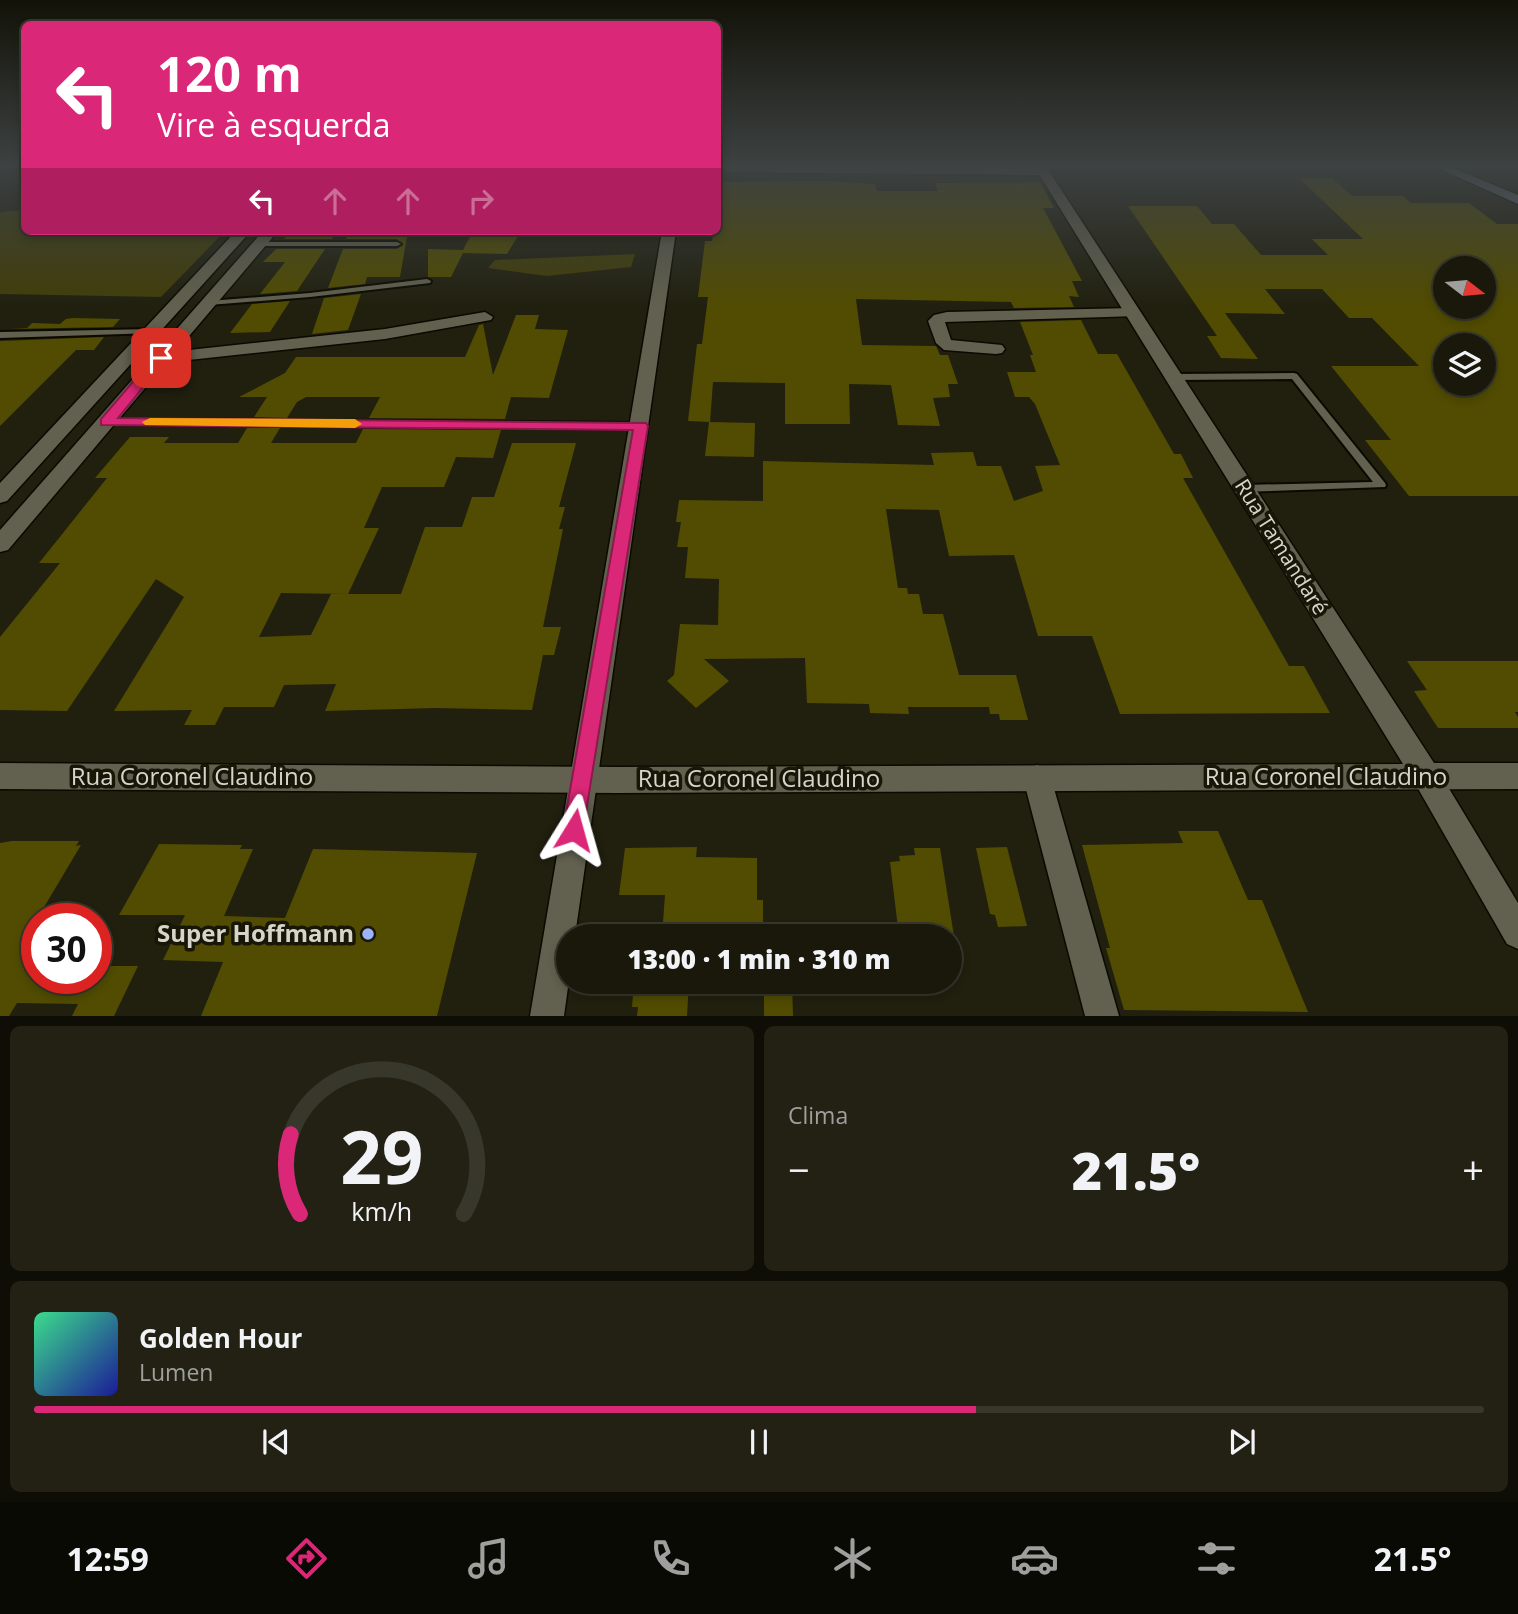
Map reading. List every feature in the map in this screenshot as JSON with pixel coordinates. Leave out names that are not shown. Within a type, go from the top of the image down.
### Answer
[{"type":"street","name":"Rua Tamandaré","points":[[1070,212],[1426,776],[1518,933]]},
{"type":"street","points":[[0,496],[240,235]]},
{"type":"street","points":[[547,1016],[581,780],[641,426],[668,235]]},
{"type":"street","points":[[0,544],[266,237]]},
{"type":"street","points":[[996,349],[950,346],[944,343],[936,321],[947,317],[1133,313]]},
{"type":"street","points":[[161,358],[385,334],[485,317]]},
{"type":"street","name":"Rua Coronel Claudino","points":[[0,776],[581,780],[1518,776]]},
{"type":"street","points":[[1037,778],[1102,1016]]},
{"type":"lane","points":[[266,237],[397,244]]},
{"type":"lane","points":[[209,303],[310,295],[426,281]]},
{"type":"lane","points":[[0,335],[152,331]]},
{"type":"lane","points":[[1174,377],[1294,376],[1381,485],[1244,489]]},
{"type":"lane","points":[[106,422],[641,426]]},
{"type":"shaded area","points":[[0,212],[21,212],[21,235],[221,235],[161,297],[0,294]]},
{"type":"shaded area","points":[[635,254],[631,267],[547,276],[488,268],[495,260]]},
{"type":"building","points":[[721,212],[1045,212],[1082,281],[1072,281],[1079,297],[1069,296],[1074,307],[1014,308],[1011,302],[856,299],[862,345],[936,346],[940,355],[948,355],[958,384],[948,384],[950,397],[933,398],[940,426],[898,425],[891,385],[849,384],[850,424],[785,424],[785,383],[713,382],[710,422],[688,421],[697,344],[702,344],[708,297],[698,297],[705,241],[712,241],[713,235],[721,235]]},
{"type":"building","points":[[1132,212],[1202,212],[1212,224],[1234,224],[1261,255],[1328,255],[1312,239],[1363,239],[1335,212],[1482,212],[1497,224],[1518,224],[1518,496],[1409,496],[1365,440],[1391,440],[1331,366],[1419,366],[1372,318],[1349,318],[1322,289],[1265,289],[1285,314],[1225,313],[1258,359],[1221,358],[1207,336],[1217,336]]},
{"type":"building","points":[[288,235],[334,235],[332,239],[284,239]]},
{"type":"building","points":[[348,235],[407,235],[400,277],[367,277],[365,284],[328,288],[343,249],[397,249],[403,245],[397,239],[346,239]]},
{"type":"building","points":[[471,235],[519,235],[507,254],[463,253],[451,277],[428,277],[428,249],[463,250]]},
{"type":"building","points":[[276,249],[325,249],[297,291],[260,294],[285,262],[263,262]]},
{"type":"building","points":[[361,294],[348,330],[312,334],[324,298]]},
{"type":"building","points":[[290,301],[270,332],[230,333],[252,304]]},
{"type":"building","points":[[516,315],[539,315],[535,329],[568,330],[549,398],[511,397],[505,419],[369,418],[380,397],[306,397],[297,402],[287,418],[254,417],[267,397],[239,397],[285,373],[296,357],[465,357],[479,325],[483,324],[493,375]]},
{"type":"building","points":[[72,318],[120,319],[113,327],[11,329],[27,328],[32,323],[60,324]]},
{"type":"building","points":[[1081,320],[1098,354],[1117,354],[1174,454],[1181,454],[1193,478],[1183,478],[1289,666],[1304,666],[1330,713],[1120,714],[1092,636],[1038,636],[1014,555],[949,556],[939,510],[886,509],[898,588],[907,588],[908,594],[919,594],[923,614],[943,614],[959,675],[1016,675],[1028,720],[1000,720],[999,714],[990,714],[989,707],[908,707],[909,714],[870,713],[869,704],[807,703],[805,658],[704,659],[729,681],[696,708],[667,681],[674,675],[680,624],[718,625],[719,579],[685,578],[688,547],[677,547],[681,522],[676,522],[679,500],[763,501],[763,461],[934,465],[931,453],[973,452],[977,466],[1001,466],[1014,501],[1043,491],[1035,466],[1060,465],[1035,404],[1029,397],[1015,397],[1007,372],[1036,372],[1030,355],[1033,355],[1020,322]]},
{"type":"building","points":[[104,337],[94,350],[76,350],[0,426],[0,341]]},
{"type":"building","points":[[709,422],[755,423],[754,457],[705,456]]},
{"type":"building","points":[[247,428],[280,428],[271,443],[356,443],[363,429],[501,430],[493,458],[456,457],[444,487],[382,487],[364,528],[379,528],[348,594],[401,594],[425,527],[462,527],[472,497],[494,497],[512,443],[576,443],[559,507],[565,507],[559,529],[563,529],[543,627],[561,627],[554,655],[543,655],[532,710],[436,708],[325,711],[336,684],[284,685],[274,707],[224,707],[215,725],[184,725],[192,710],[114,711],[184,597],[156,579],[67,711],[0,710],[0,637],[60,563],[39,563],[107,478],[95,478],[130,437],[169,437],[164,443],[238,443]],"holes":[[[281,593],[348,594],[331,594],[311,635],[259,637]]]},
{"type":"building","points":[[1407,661],[1518,661],[1518,712],[1515,712],[1518,728],[1438,728],[1414,691],[1427,690]]},
{"type":"building","points":[[1178,831],[1218,831],[1248,900],[1262,900],[1308,1012],[1124,1010],[1106,948],[1110,948],[1082,845],[1183,843]]},
{"type":"building","points":[[79,841],[76,846],[81,845],[47,903],[21,903],[21,994],[112,994],[112,966],[138,966],[114,1016],[72,1016],[78,1004],[17,1003],[9,1016],[0,1016],[0,843]]},
{"type":"building","name":"Super Hoffmann","points":[[159,844],[242,845],[240,849],[253,849],[224,916],[285,918],[313,849],[477,853],[437,1016],[201,1016],[223,962],[163,960],[185,915],[119,915]]},
{"type":"building","points":[[697,847],[696,857],[757,858],[757,900],[763,900],[763,924],[663,924],[665,895],[619,895],[625,848]]},
{"type":"building","points":[[1007,847],[1027,926],[998,927],[995,915],[990,914],[976,848]]},
{"type":"building","points":[[914,848],[940,848],[952,924],[898,924],[890,862],[900,861],[899,856],[915,855]]},
{"type":"building","points":[[633,994],[688,994],[687,1016],[637,1016],[638,1007],[632,1007]]},
{"type":"building","points":[[764,994],[792,994],[793,1016],[764,1016]]},
{"type":"slow traffic","points":[[150,422],[355,424]]},
{"type":"place","name":"Super Hoffmann","points":[[368,934]]},
{"type":"route","points":[[161,358],[106,422],[641,426],[574,830]]}]
